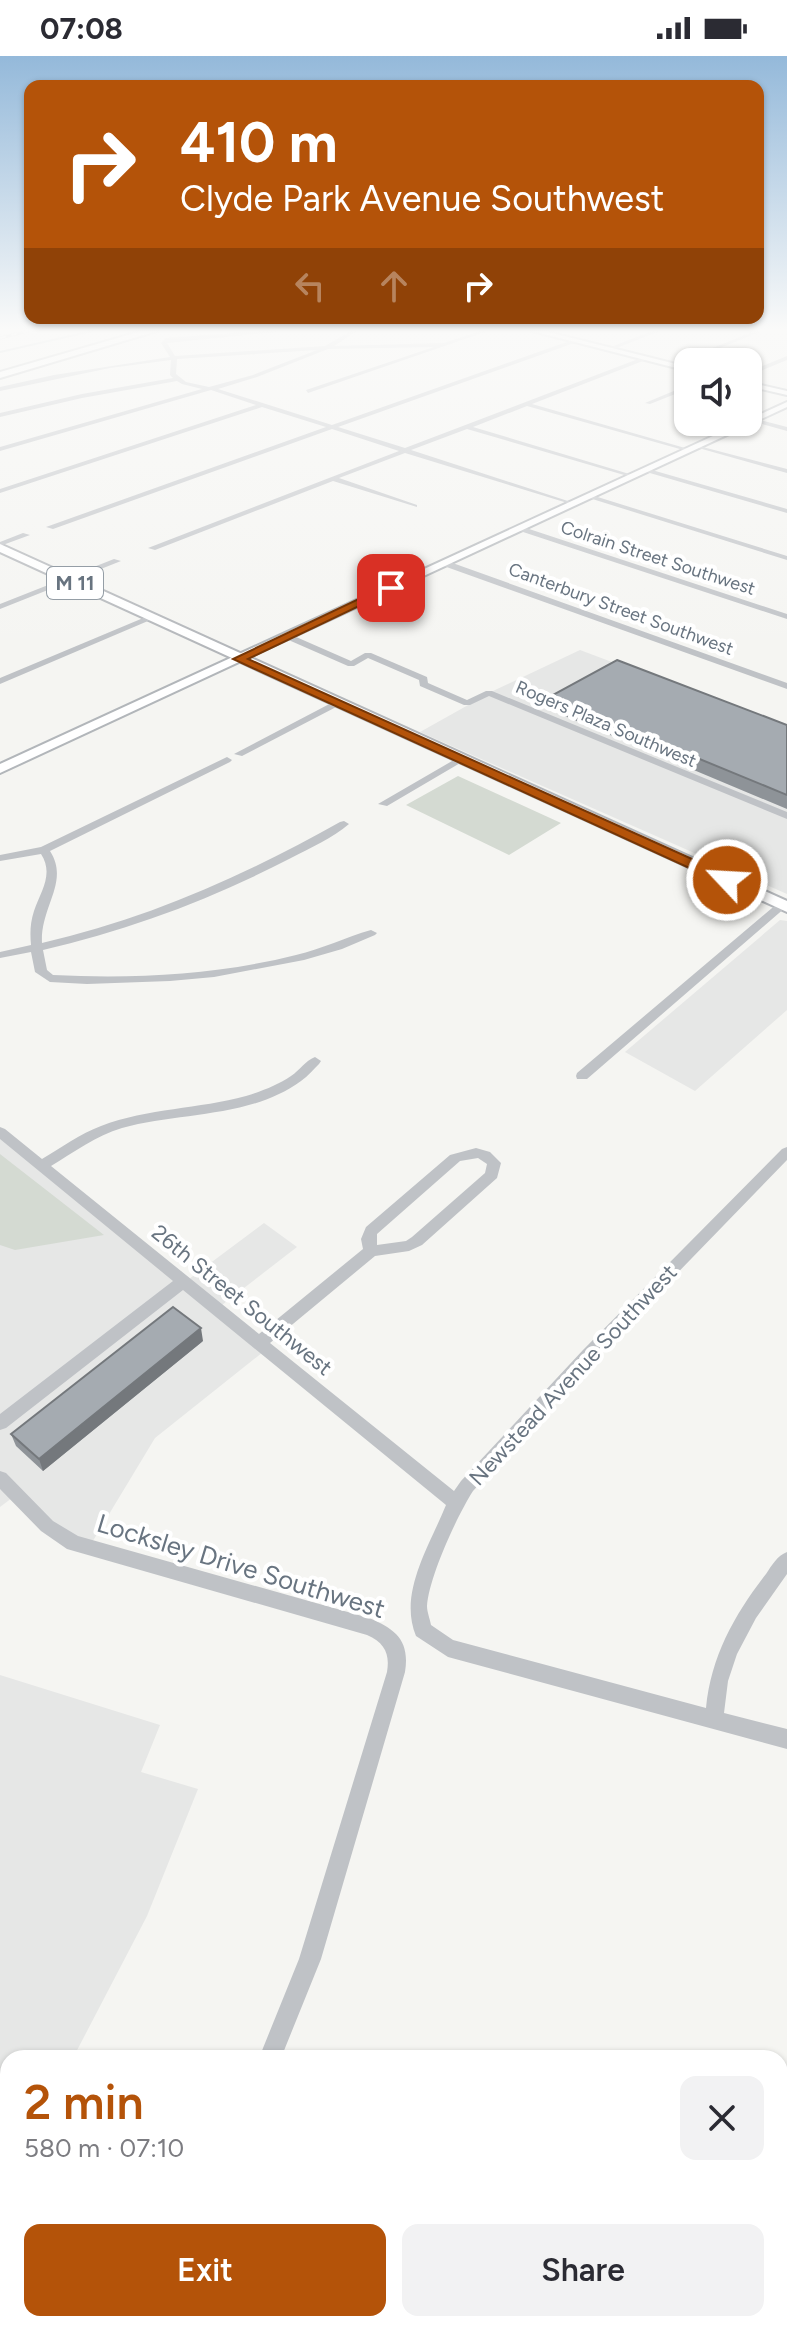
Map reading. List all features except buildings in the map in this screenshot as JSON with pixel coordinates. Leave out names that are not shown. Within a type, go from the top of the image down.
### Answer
[{"type":"main road","points":[[0,769],[716,437]]},
{"type":"main road","name":"M 11","points":[[0,546],[239,659],[785,906]]},
{"type":"street","points":[[0,449],[42,437]]},
{"type":"street","points":[[0,491],[165,437]]},
{"type":"street","points":[[50,527],[302,437]]},
{"type":"street","points":[[362,437],[572,504]]},
{"type":"street","points":[[152,548],[440,437]]},
{"type":"street","points":[[501,437],[633,476]]},
{"type":"street","points":[[652,437],[787,471]]},
{"type":"street","points":[[645,470],[787,511]]},
{"type":"street","points":[[332,478],[415,506]]},
{"type":"street","points":[[588,496],[787,558]]},
{"type":"street","name":"Colrain Street Southwest","points":[[520,528],[787,617]]},
{"type":"street","points":[[0,546],[26,535]]},
{"type":"street","points":[[0,607],[117,561]]},
{"type":"street","name":"Canterbury Street Southwest","points":[[444,563],[787,686]]},
{"type":"street","points":[[0,681],[151,618]]},
{"type":"street","name":"Rogers Plaza Southwest","points":[[287,636],[351,664],[368,655],[424,679],[423,684],[467,703],[489,693],[787,816]]},
{"type":"street","points":[[239,754],[337,703]]},
{"type":"street","points":[[383,804],[462,759]]},
{"type":"street","points":[[0,858],[44,850],[227,760]]},
{"type":"street","points":[[0,955],[37,948],[189,903],[242,881],[344,824]]},
{"type":"street","points":[[44,850],[53,862],[54,878],[38,917],[37,948],[41,972],[50,978],[147,978],[259,965],[341,946],[371,933]]},
{"type":"street","points":[[582,1076],[785,906]]},
{"type":"street","points":[[42,1166],[98,1132],[120,1124],[226,1105],[294,1080],[315,1061]]},
{"type":"street","name":"26th Street Southwest","points":[[0,1132],[456,1503]]},
{"type":"street","name":"Newstead Avenue Southwest","points":[[714,1719],[448,1648],[423,1630],[418,1616],[419,1597],[456,1503],[487,1463],[787,1152]]},
{"type":"street","points":[[260,1342],[371,1251],[409,1246],[417,1241],[492,1175],[494,1163],[488,1156],[477,1153],[466,1153],[455,1158],[371,1231],[368,1239],[371,1251]]},
{"type":"street","points":[[0,1423],[184,1281]]},
{"type":"street","name":"Locksley Drive Southwest","points":[[0,1478],[47,1526],[73,1543],[369,1627],[383,1633],[393,1643],[398,1666],[310,1959],[273,2050]]},
{"type":"street","points":[[787,1560],[748,1612],[734,1640],[721,1671],[714,1719],[787,1739]]},
{"type":"shaded area","points":[[580,650],[787,728],[787,894],[420,732],[495,690]]},
{"type":"shaded area","points":[[458,776],[561,823],[509,855],[406,805]]},
{"type":"shaded area","points":[[780,920],[787,921],[787,1010],[695,1091],[625,1052]]},
{"type":"shaded area","points":[[0,1132],[185,1282],[264,1223],[297,1247],[218,1308],[268,1348],[155,1438],[88,1549],[16,1495],[0,1507]]},
{"type":"shaded area","points":[[0,1154],[104,1235],[15,1250],[0,1245]]},
{"type":"shaded area","points":[[0,1675],[160,1725],[141,1772],[198,1789],[147,1916],[77,2050],[0,2050]]},
{"type":"route","points":[[391,588],[239,659],[727,880]]}]
